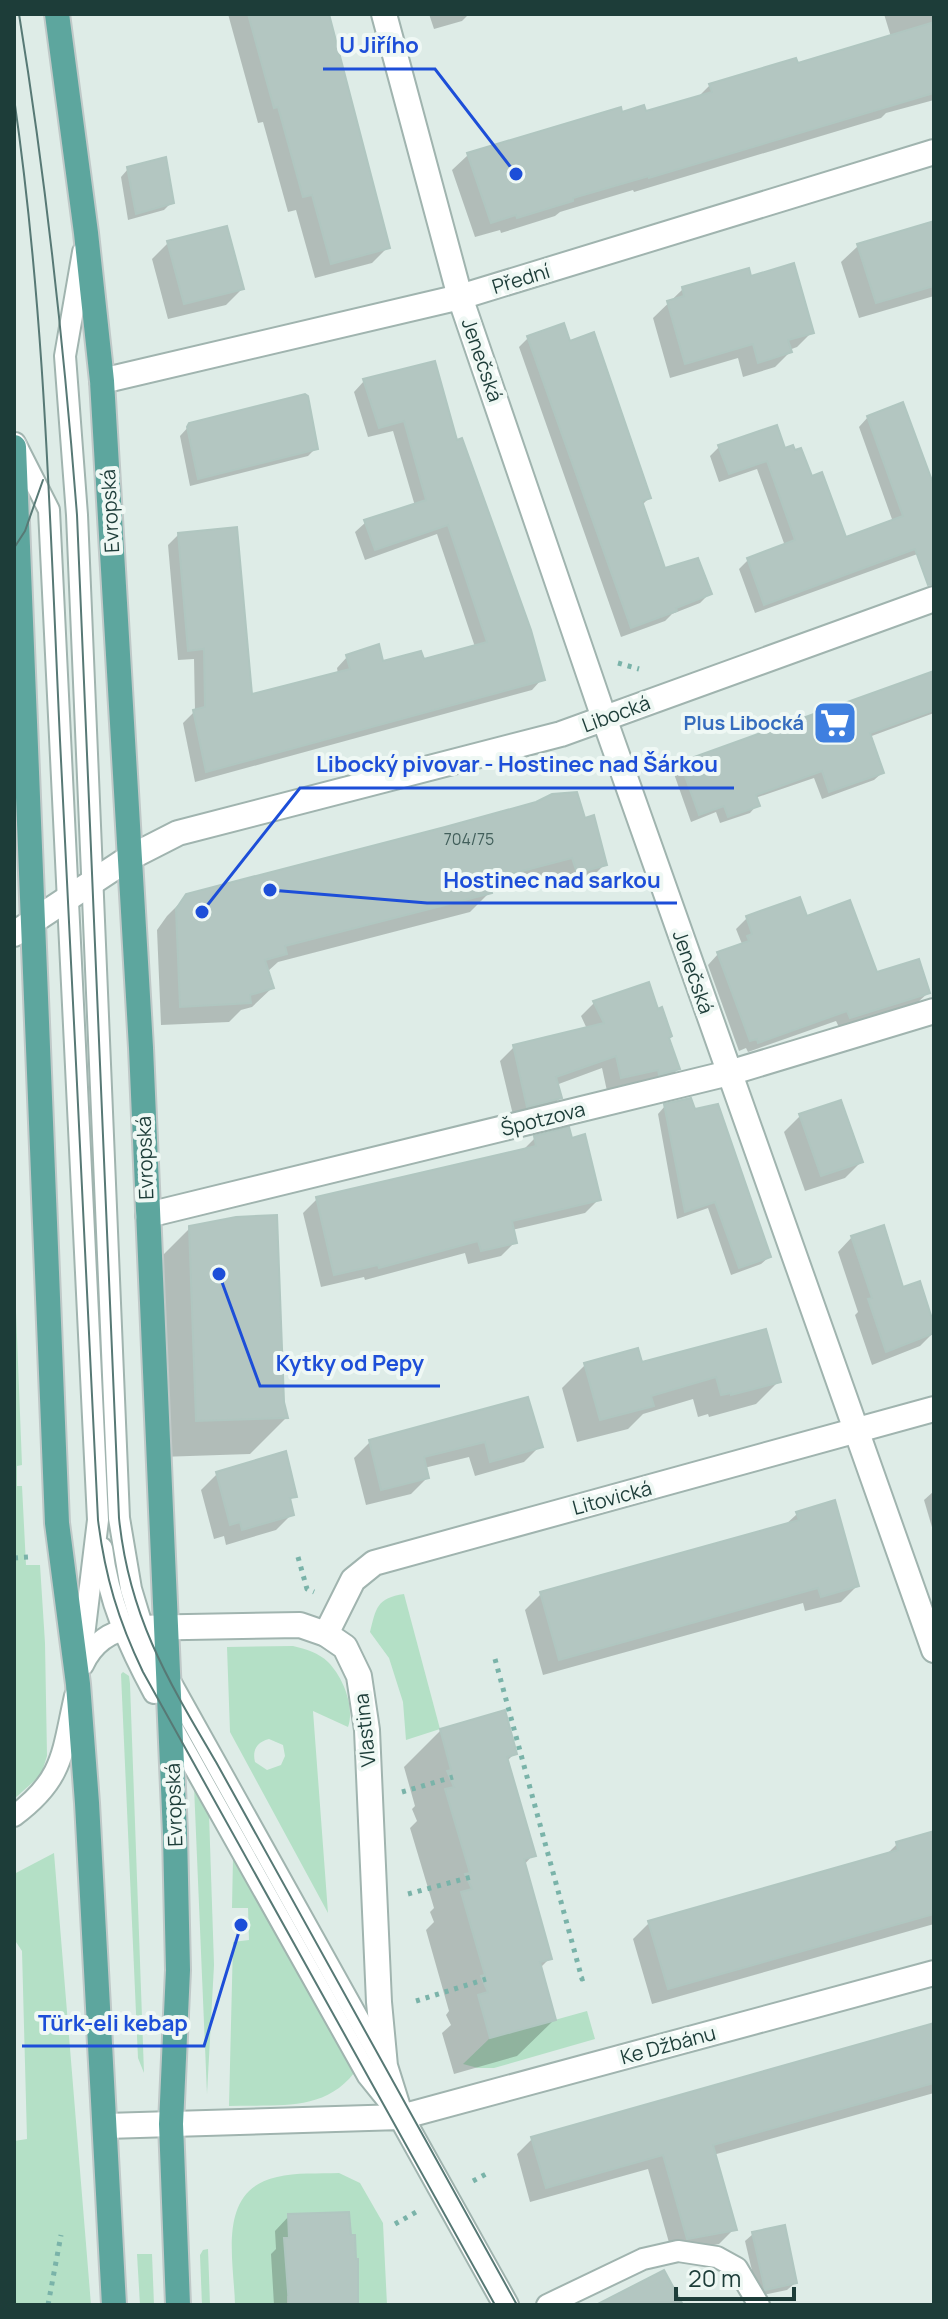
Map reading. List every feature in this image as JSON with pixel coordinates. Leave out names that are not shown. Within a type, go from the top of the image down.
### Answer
[{"type":"main road","name":"Evropská","points":[[57,14],[102,381],[148,1215],[142,1629],[169,1680],[172,1726],[178,1970],[171,2124],[178,2305]]},
{"type":"main road","points":[[14,447],[23,928],[57,1523],[78,1684],[114,2305]]},
{"type":"street","name":"Jenečská","points":[[384,14],[460,297],[604,718],[934,1650]]},
{"type":"street","name":"Přední","points":[[102,381],[460,297],[934,152]]},
{"type":"street","name":"Libocká","points":[[23,928],[129,858],[192,829],[561,734],[934,599]]},
{"type":"street","name":"Špotzova","points":[[148,1215],[729,1073],[934,1011]]},
{"type":"street","name":"Litovická","points":[[326,1634],[353,1580],[374,1563],[934,1409]]},
{"type":"street","points":[[142,1629],[300,1625],[326,1634]]},
{"type":"street","name":"Vlastina","points":[[326,1634],[345,1647],[359,1676],[367,1730],[379,2002],[385,2066],[401,2117],[506,2305]]},
{"type":"street","name":"Ke Džbánu","points":[[401,2117],[934,1973]]},
{"type":"street","points":[[106,2126],[401,2117]]},
{"type":"lane","points":[[86,233],[65,356],[77,530],[119,1518],[126,1570],[172,1726],[368,2076],[401,2117]]},
{"type":"lane","points":[[14,440],[49,510],[98,1520],[108,1582],[142,1629]]},
{"type":"lane","points":[[78,1684],[98,1520]]},
{"type":"lane","points":[[14,1816],[38,1798],[59,1766],[84,1661],[91,1650],[111,1634],[142,1629]]},
{"type":"lane","points":[[169,1680],[385,2066]]},
{"type":"lane","points":[[547,2305],[643,2259],[678,2251],[717,2257],[737,2268],[759,2305]]},
{"type":"path","points":[[610,660],[637,670]]},
{"type":"path","points":[[495,1659],[582,1979],[587,1977]]},
{"type":"path","points":[[402,1792],[453,1777]]},
{"type":"path","points":[[408,1894],[471,1877]]},
{"type":"path","points":[[416,2001],[486,1979]]},
{"type":"path","points":[[48,2305],[61,2235]]},
{"type":"green space","points":[[14,1312],[22,1465],[17,1466],[17,1486],[22,1486],[26,1565],[40,1565],[47,1756],[41,1775],[14,1799]]},
{"type":"green space","points":[[404,1594],[440,1729],[406,1740],[403,1702],[389,1658],[370,1632],[374,1616],[383,1601]]},
{"type":"green space","points":[[293,1646],[312,1652],[333,1668],[343,1684],[350,1711],[348,1727],[313,1711],[328,1913],[230,1732],[227,1647]],"holes":[[[269,1739],[283,1745],[285,1756],[281,1765],[267,1770],[255,1762],[255,1750],[261,1742]]]},
{"type":"green space","points":[[123,1672],[129,1676],[130,1684],[144,2073],[138,2058]]},
{"type":"green space","points":[[194,1786],[209,1814],[214,1965],[207,2094]]},
{"type":"green space","points":[[54,1853],[91,2305],[14,2305],[14,2141],[27,2139],[22,1951],[14,1939],[14,1874]]},
{"type":"green space","points":[[233,1857],[354,2073],[328,2095],[297,2104],[229,2106],[233,1942],[249,1940],[248,1908],[232,1908]]},
{"type":"green space","points":[[587,2011],[595,2039],[494,2068],[463,2064],[490,2038]]},
{"type":"green space","points":[[339,2173],[360,2183],[383,2223],[387,2305],[358,2305],[358,2260],[349,2212],[288,2215],[289,2238],[284,2238],[290,2296],[287,2296],[287,2305],[235,2305],[233,2229],[245,2196],[258,2184],[277,2177]]},
{"type":"green space","points":[[208,2249],[210,2305],[202,2305],[200,2255]]},
{"type":"green space","points":[[137,2254],[152,2254],[154,2305],[140,2305]]},
{"type":"building","points":[[248,14],[329,14],[390,248],[331,264],[312,195],[303,197]]},
{"type":"building","points":[[934,22],[934,93],[573,198],[573,201],[517,218],[516,215],[491,223],[467,153],[621,107],[622,112],[644,105],[646,111],[712,92],[709,84],[796,58],[798,63]]},
{"type":"building","points":[[166,157],[174,203],[136,214],[127,167]]},
{"type":"building","points":[[934,221],[934,286],[876,303],[857,244]]},
{"type":"building","points":[[227,226],[244,289],[184,304],[167,241]]},
{"type":"building","points":[[794,263],[814,333],[788,340],[792,352],[758,363],[753,344],[685,364],[667,301],[684,296],[682,287],[749,268],[751,276]]},
{"type":"building","points":[[564,323],[570,341],[594,332],[651,498],[642,501],[665,568],[698,558],[712,594],[631,628],[527,336]]},
{"type":"building","points":[[435,361],[457,440],[462,438],[531,630],[545,680],[206,772],[193,710],[205,707],[204,649],[188,651],[178,533],[237,527],[252,694],[350,669],[346,655],[379,644],[383,661],[421,651],[424,659],[487,642],[448,525],[375,550],[364,520],[426,500],[404,421],[379,428],[363,379]]},
{"type":"building","points":[[305,394],[308,396],[318,449],[198,479],[187,427],[189,423]]},
{"type":"building","points":[[903,402],[934,486],[934,584],[928,585],[915,549],[764,605],[747,558],[795,540],[767,461],[729,474],[718,445],[777,425],[785,448],[793,445],[795,450],[801,448],[812,476],[822,472],[846,537],[903,516],[867,416]]},
{"type":"building","points":[[934,671],[934,710],[870,733],[884,773],[829,792],[822,771],[756,795],[760,806],[728,817],[724,806],[699,815],[680,762]]},
{"type":"building","points":[[577,792],[585,818],[594,815],[607,865],[577,873],[572,858],[488,880],[492,893],[285,946],[287,954],[265,960],[274,988],[250,995],[251,1003],[180,1007],[176,909],[186,894],[445,827],[536,802],[552,794]]},
{"type":"building","points":[[800,897],[807,916],[850,900],[877,972],[919,959],[930,993],[850,1018],[847,1011],[758,1043],[757,1039],[750,1041],[717,952],[749,941],[747,936],[752,934],[746,916]]},
{"type":"building","points":[[649,982],[658,1009],[662,1007],[680,1069],[659,1075],[658,1070],[621,1078],[616,1056],[556,1077],[562,1098],[527,1107],[513,1045],[604,1023],[593,1001]]},
{"type":"building","points":[[691,1098],[695,1109],[718,1104],[771,1257],[739,1268],[715,1202],[685,1212],[664,1104]]},
{"type":"building","points":[[841,1100],[863,1162],[821,1176],[799,1114]]},
{"type":"building","points":[[569,1127],[572,1138],[585,1134],[601,1200],[512,1221],[517,1243],[481,1251],[478,1241],[379,1268],[378,1265],[334,1275],[316,1197],[536,1146],[534,1136]]},
{"type":"building","points":[[277,1215],[284,1402],[288,1418],[196,1421],[189,1226],[236,1217]]},
{"type":"building","points":[[884,1225],[903,1287],[920,1281],[934,1325],[934,1333],[886,1352],[851,1236]]},
{"type":"building","points":[[766,1329],[781,1382],[721,1395],[716,1377],[651,1396],[654,1406],[600,1420],[584,1363],[638,1348],[642,1362]]},
{"type":"building","points":[[528,1397],[543,1447],[490,1462],[485,1442],[424,1457],[429,1478],[381,1490],[369,1440]]},
{"type":"building","points":[[286,1451],[297,1497],[290,1498],[294,1515],[242,1530],[240,1522],[230,1525],[216,1472]]},
{"type":"building","points":[[835,1500],[859,1586],[821,1597],[818,1588],[559,1660],[540,1592],[799,1520],[796,1512]]},
{"type":"building","points":[[505,1710],[517,1754],[507,1757],[536,1856],[524,1859],[552,1959],[540,1962],[556,2020],[490,2038],[478,1995],[488,1992],[481,1976],[485,1975],[461,1892],[472,1889],[465,1874],[470,1873],[445,1789],[454,1787],[447,1771],[451,1770],[440,1729]]},
{"type":"building","points":[[934,1831],[934,1914],[668,1989],[648,1921],[898,1850],[896,1842]]},
{"type":"building","points":[[934,2023],[934,2083],[713,2145],[737,2230],[687,2239],[663,2155],[546,2188],[531,2137]]},
{"type":"building","points":[[349,2212],[358,2259],[358,2305],[289,2305],[284,2238],[289,2238],[288,2214]]},
{"type":"building","points":[[785,2225],[797,2283],[765,2290],[752,2232]]},
{"type":"building","points":[[664,2270],[683,2305],[596,2305]]},
{"type":"tram line","points":[[19,14],[53,264],[77,515],[119,1518],[131,1586],[166,1674],[517,2305]]},
{"type":"tram line","points":[[14,98],[33,258],[45,418],[98,1520],[104,1560],[126,1634],[143,1672],[495,2305]]},
{"type":"tram line","points":[[14,548],[25,531],[43,480]]},
{"type":"place","name":"U Jiřího","points":[[516,174]]},
{"type":"place","name":"Plus Libocká","points":[[835,723]]},
{"type":"place","name":"Hostinec nad sarkou","points":[[270,890]]},
{"type":"place","name":"Libocký pivovar - Hostinec nad Šárkou","points":[[202,912]]},
{"type":"place","name":"Kytky od Pepy","points":[[219,1274]]},
{"type":"place","name":"Türk-eli kebap","points":[[241,1925]]}]
